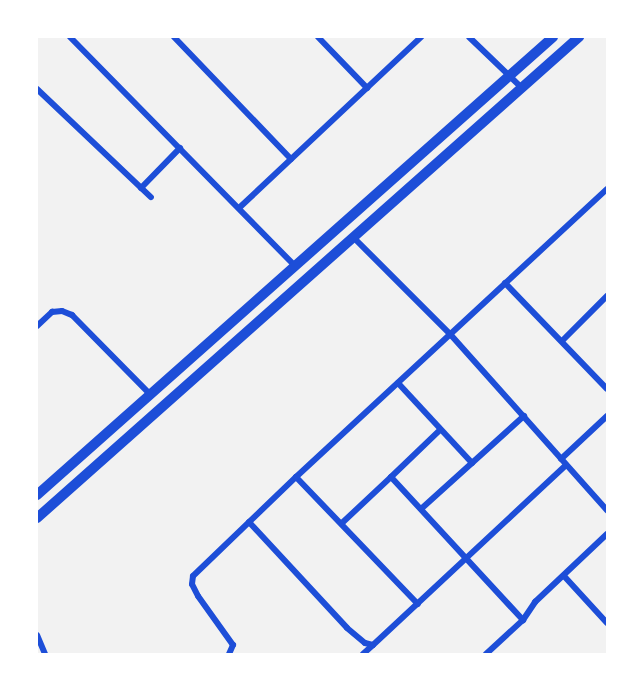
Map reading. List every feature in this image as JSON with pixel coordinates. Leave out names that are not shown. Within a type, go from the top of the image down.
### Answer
[{"type":"main road","points":[[37,495],[553,37]]},
{"type":"main road","points":[[37,518],[579,37]]},
{"type":"street","points":[[70,37],[295,266]]},
{"type":"street","points":[[174,37],[291,159]]},
{"type":"street","points":[[318,37],[367,88]]},
{"type":"street","points":[[239,208],[421,37]]},
{"type":"street","points":[[469,37],[522,88]]},
{"type":"street","points":[[37,89],[151,197]]},
{"type":"street","points":[[141,188],[180,148]]},
{"type":"street","points":[[229,654],[233,645],[192,584],[193,576],[607,189]]},
{"type":"street","points":[[352,236],[450,334],[607,510]]},
{"type":"street","points":[[505,283],[607,389]]},
{"type":"street","points":[[562,341],[607,296]]},
{"type":"street","points":[[37,326],[52,312],[62,311],[72,315],[150,394]]},
{"type":"street","points":[[398,383],[472,463]]},
{"type":"street","points":[[421,509],[524,416]]},
{"type":"street","points":[[363,654],[466,559],[607,416]]},
{"type":"street","points":[[342,523],[440,430]]},
{"type":"street","points":[[296,477],[418,604]]},
{"type":"street","points":[[391,477],[523,620]]},
{"type":"street","points":[[250,522],[347,628],[365,643],[373,645]]},
{"type":"street","points":[[486,654],[607,534]]},
{"type":"street","points":[[564,576],[607,623]]},
{"type":"street","points":[[37,635],[45,654]]}]
